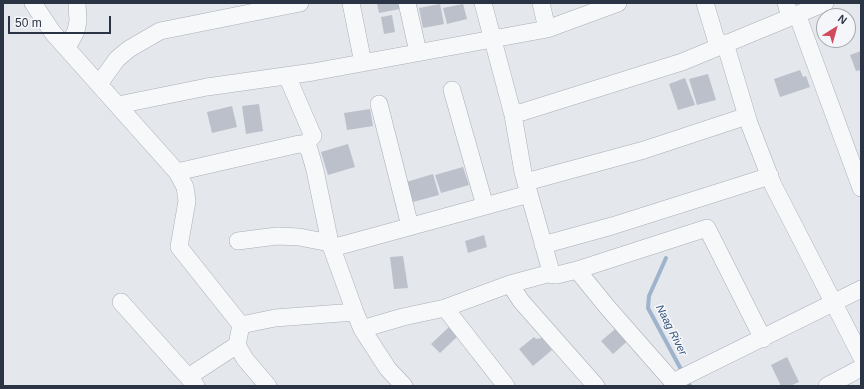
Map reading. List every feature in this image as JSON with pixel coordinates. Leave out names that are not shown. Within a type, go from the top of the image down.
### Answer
[{"type":"street","points":[[33,3],[53,33],[118,104],[177,172],[185,187],[187,201],[179,247],[241,325],[237,345],[192,381],[121,302]]},
{"type":"street","points":[[67,48],[76,31],[78,21],[77,3]]},
{"type":"street","points":[[99,84],[117,59],[129,49],[160,31],[300,3]]},
{"type":"street","points":[[351,3],[362,63]]},
{"type":"street","points":[[407,3],[418,52]]},
{"type":"street","points":[[483,3],[513,115],[527,188],[550,268],[546,274]]},
{"type":"street","points":[[541,3],[547,29]]},
{"type":"street","points":[[705,3],[770,176],[861,356]]},
{"type":"street","points":[[513,115],[675,65],[791,12],[825,3]]},
{"type":"street","points":[[118,104],[207,87],[287,76],[493,40],[547,29],[612,4]]},
{"type":"street","points":[[791,12],[861,188]]},
{"type":"street","points":[[287,76],[313,136],[304,145]]},
{"type":"street","points":[[452,90],[485,206]]},
{"type":"street","points":[[380,104],[410,226]]},
{"type":"street","points":[[238,241],[277,236],[299,237],[331,246],[485,206],[527,188],[747,116]]},
{"type":"street","points":[[177,172],[298,144],[304,145],[309,149],[315,170],[331,246],[355,312],[362,329],[388,369],[404,386]]},
{"type":"street","points":[[543,245],[619,224],[770,176]]},
{"type":"street","points":[[362,329],[402,317],[445,308],[510,284],[546,274],[557,275],[577,270],[707,228],[763,339]]},
{"type":"street","points":[[577,270],[608,308],[681,380],[861,289]]},
{"type":"street","points":[[510,284],[521,301],[596,386]]},
{"type":"street","points":[[445,308],[506,386]]},
{"type":"street","points":[[241,325],[275,318],[355,312]]},
{"type":"street","points":[[237,345],[245,359],[268,386]]},
{"type":"street","points":[[827,386],[861,368]]},
{"type":"building","points":[[377,3],[399,3],[400,9],[379,13]]},
{"type":"building","points":[[440,4],[444,24],[423,28],[419,8]]},
{"type":"building","points":[[463,4],[467,19],[447,24],[443,8]]},
{"type":"building","points":[[392,15],[395,32],[384,34],[381,17]]},
{"type":"building","points":[[861,51],[861,70],[856,71],[850,55]]},
{"type":"building","points":[[800,70],[803,77],[806,76],[810,87],[780,97],[774,79]]},
{"type":"building","points":[[708,74],[716,100],[697,105],[689,79]]},
{"type":"building","points":[[685,78],[695,105],[678,110],[669,84]]},
{"type":"building","points":[[259,104],[263,131],[246,134],[242,106]]},
{"type":"building","points":[[232,106],[237,127],[212,133],[207,112]]},
{"type":"building","points":[[370,109],[373,126],[347,130],[344,113]]},
{"type":"building","points":[[348,144],[355,167],[328,175],[321,152]]},
{"type":"building","points":[[463,167],[469,185],[441,193],[435,175]]},
{"type":"building","points":[[433,174],[439,195],[409,203],[403,183]]},
{"type":"building","points":[[484,235],[487,247],[468,253],[465,241]]},
{"type":"building","points":[[403,256],[408,288],[394,289],[390,257]]},
{"type":"building","points":[[620,325],[631,338],[613,354],[601,341]]},
{"type":"building","points":[[449,327],[458,336],[440,353],[431,344]]},
{"type":"building","points":[[534,337],[536,339],[542,338],[552,350],[533,366],[519,349]]},
{"type":"building","points":[[787,357],[799,382],[790,386],[781,386],[771,365]]},
{"type":"waterway","name":"Naag River","points":[[666,258],[649,296],[648,308],[683,373]]},
{"type":"waterway","name":"Naag River","points":[[686,379],[690,386]]}]
